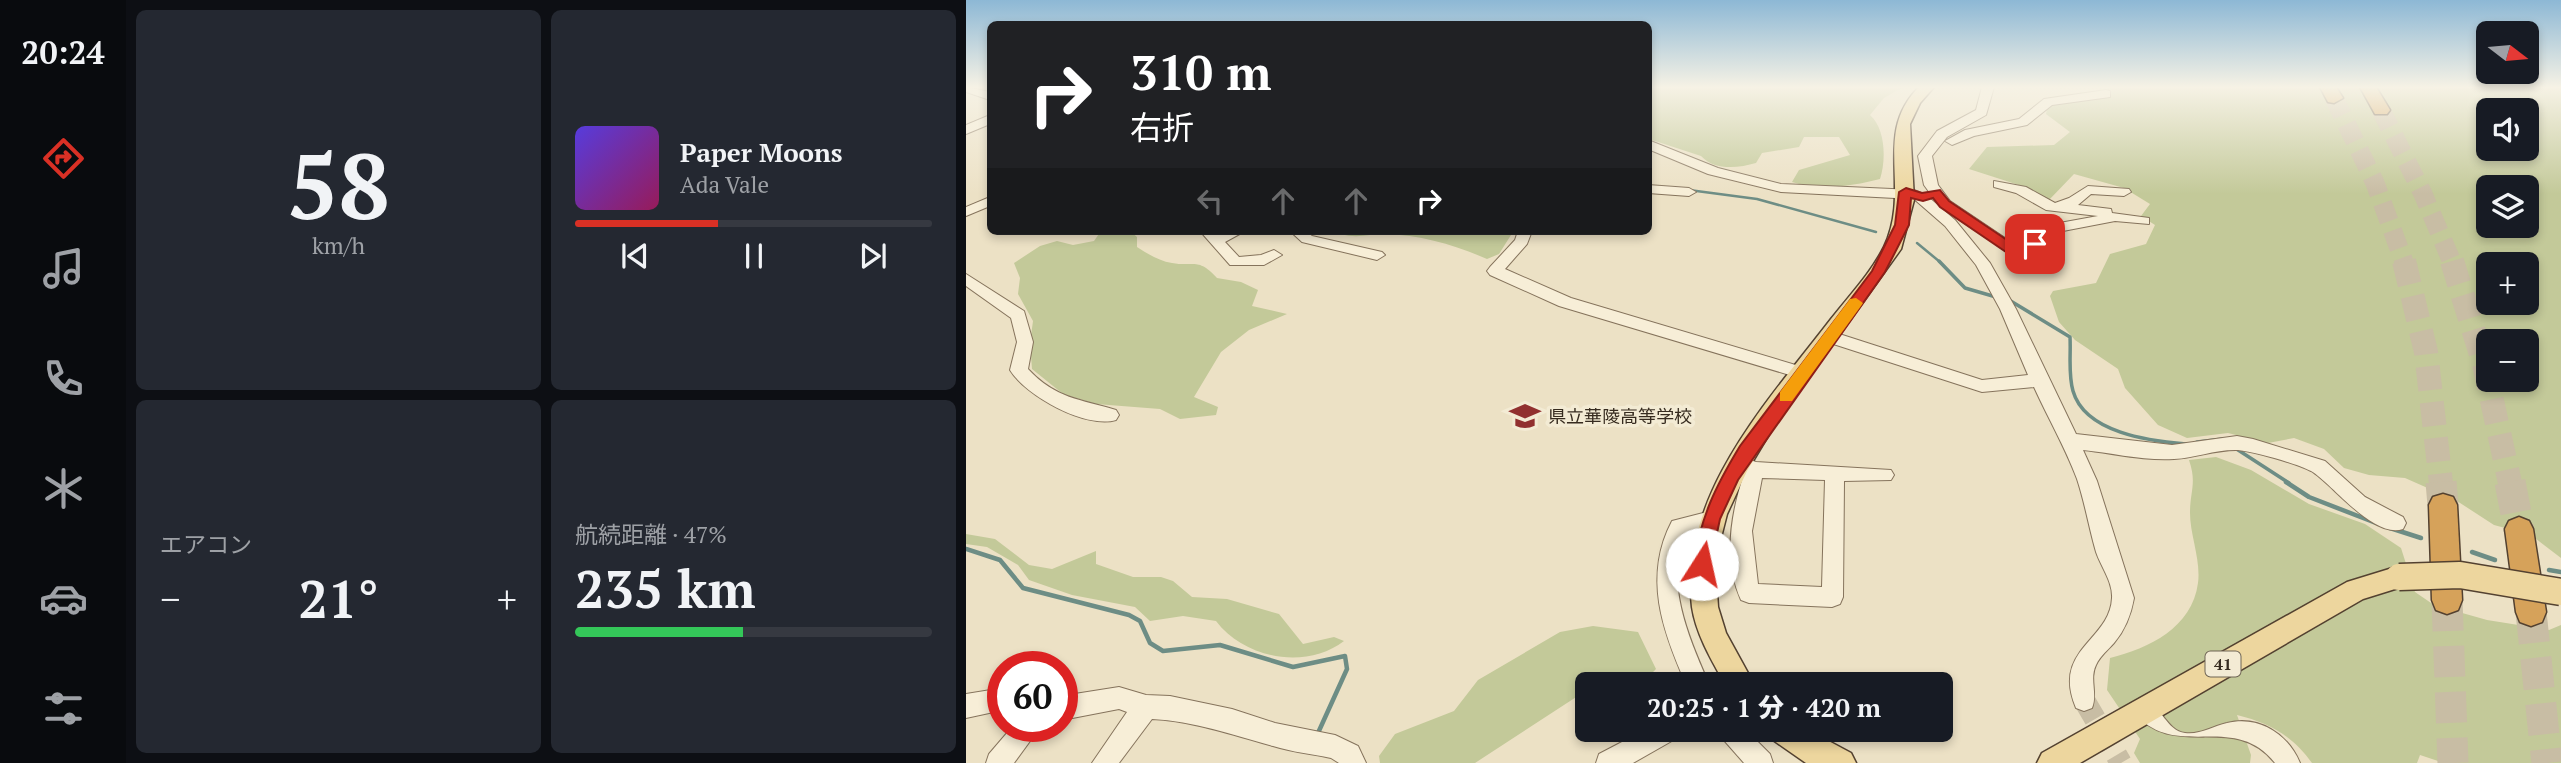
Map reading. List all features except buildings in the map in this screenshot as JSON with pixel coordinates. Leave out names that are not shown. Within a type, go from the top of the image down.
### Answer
[{"type":"highway","points":[[2444,505],[2447,600]]},
{"type":"highway","points":[[2519,529],[2531,612]]},
{"type":"main road","points":[[1733,672],[1720,649],[1704,606],[1702,564],[1710,519],[1747,467],[1803,373],[1892,249],[1902,225],[1921,194],[1900,131],[1902,123]]},
{"type":"main road","name":"41","points":[[2052,763],[2230,659],[2356,590],[2428,573],[2470,575],[2561,592]]},
{"type":"main road","points":[[1801,742],[1841,763]]},
{"type":"street","points":[[966,130],[982,123]]},
{"type":"street","points":[[1928,174],[1924,164],[1931,146],[1961,123]]},
{"type":"street","points":[[1921,194],[1928,174],[1941,152],[1960,136],[2020,123]]},
{"type":"street","points":[[1652,146],[1713,171],[1781,188],[1921,194],[1945,204],[2011,249],[2030,247],[2059,227],[2100,218],[2136,220],[2112,212],[2048,205],[2021,190],[1999,184]]},
{"type":"street","points":[[1652,189],[1689,192]]},
{"type":"street","points":[[2048,205],[2073,202],[2088,190],[2124,192]]},
{"type":"street","points":[[1921,194],[1957,232],[1987,270],[2086,478],[2123,596],[2120,618],[2113,630],[2097,644],[2083,664],[2080,682],[2084,700]]},
{"type":"street","points":[[966,212],[987,202]]},
{"type":"street","points":[[1302,235],[1307,239],[1377,255]]},
{"type":"street","points":[[1524,235],[1522,242],[1495,271],[1565,302],[1803,373]]},
{"type":"street","points":[[1211,236],[1235,262],[1264,260],[1274,255]]},
{"type":"street","points":[[966,279],[1018,315],[1025,342],[1019,370],[1036,388],[1069,407],[1110,415]]},
{"type":"street","points":[[1830,337],[1982,386],[2039,380]]},
{"type":"street","points":[[2069,441],[2172,452],[2224,444],[2253,446],[2318,466],[2358,503],[2396,523]]},
{"type":"street","points":[[1835,473],[1832,597],[1749,593],[1741,558],[1740,528],[1747,467],[1884,475]]},
{"type":"street","points":[[1693,672],[1670,601],[1665,558],[1670,539],[1679,527],[1710,519]]},
{"type":"street","points":[[1078,705],[1119,698],[1146,707],[1170,708],[1232,721],[1275,735],[1311,740],[1335,747],[1354,763]]},
{"type":"street","points":[[966,706],[987,702]]},
{"type":"street","points":[[1104,763],[1146,707]]},
{"type":"street","points":[[2145,711],[2162,733],[2176,744],[2192,746],[2238,730],[2255,733],[2273,742],[2288,763]]},
{"type":"street","points":[[998,763],[1016,742]]},
{"type":"street","points":[[1608,763],[1647,742]]},
{"type":"street","points":[[1741,742],[1761,763]]},
{"type":"green space","points":[[1652,123],[1876,123],[1883,146],[1880,179],[1825,187],[1792,182],[1799,170],[1850,155],[1839,137],[1804,137],[1799,147],[1762,153],[1756,163],[1742,166],[1720,166],[1701,156],[1652,140]]},
{"type":"green space","points":[[2057,123],[2476,123],[2476,161],[2539,161],[2539,123],[2561,123],[2561,558],[2531,535],[2494,525],[2457,501],[2405,478],[2369,475],[2344,468],[2324,449],[2294,438],[2268,443],[2228,433],[2187,438],[2158,425],[2125,388],[2118,369],[2075,340],[2059,322],[2050,296],[2053,291],[2096,283],[2110,254],[2146,244],[2155,225],[2141,216],[2150,204],[2124,188],[2074,174],[2049,200],[2025,187],[1969,169],[1987,147],[2054,145],[2070,132]]},
{"type":"green space","points":[[1098,235],[1135,235],[1137,247],[1154,257],[1172,263],[1200,265],[1217,278],[1241,282],[1258,290],[1252,306],[1287,314],[1249,330],[1221,352],[1194,397],[1218,407],[1216,415],[1180,419],[1160,409],[1096,404],[1063,394],[1032,369],[1030,343],[1033,321],[1018,294],[1020,278],[1014,263],[1040,246],[1057,241],[1073,245],[1094,241]]},
{"type":"green space","points":[[1398,235],[1511,235],[1499,254],[1487,259],[1425,239]]},
{"type":"green space","points":[[2216,457],[2251,470],[2309,504],[2365,524],[2401,548],[2415,592],[2434,605],[2487,620],[2549,630],[2561,625],[2561,763],[2444,763],[2420,755],[2417,763],[2312,763],[2296,745],[2279,732],[2237,715],[2251,755],[2250,763],[2140,763],[2134,753],[2140,739],[2107,690],[2110,658],[2153,642],[2166,634],[2178,624],[2194,599],[2199,574],[2190,521],[2193,481],[2189,460]]},
{"type":"green space","points":[[966,534],[995,539],[1029,565],[1052,569],[1096,551],[1096,564],[1133,577],[1161,577],[1173,581],[1192,597],[1227,599],[1279,614],[1303,644],[1334,637],[1344,641],[1329,650],[1312,655],[1294,657],[1259,652],[1228,634],[1216,621],[1183,616],[1150,621],[1135,607],[1072,595],[1029,580],[1018,565],[987,547],[966,544]]},
{"type":"green space","points":[[1593,626],[1638,632],[1656,669],[1653,672],[1575,672],[1575,698],[1475,763],[1380,763],[1379,756],[1395,734],[1454,711],[1478,680],[1560,632]]},
{"type":"waterway","points":[[1689,190],[1757,199],[1876,232]]},
{"type":"waterway","points":[[1917,243],[1940,262]]},
{"type":"waterway","points":[[1940,262],[1965,288],[1996,297]]},
{"type":"waterway","points":[[2009,300],[2070,337],[2071,385],[2080,405],[2091,417],[2120,432],[2186,444]]},
{"type":"waterway","points":[[2197,442],[2223,439]]},
{"type":"waterway","points":[[2235,448],[2289,483]]},
{"type":"waterway","points":[[2286,482],[2309,497],[2376,523]]},
{"type":"waterway","points":[[2390,528],[2421,538]]},
{"type":"waterway","points":[[966,549],[1000,560],[1023,588],[1129,615],[1140,621],[1150,643],[1163,651],[1220,645],[1293,667],[1345,656],[1347,669],[1318,733]]},
{"type":"waterway","points":[[2472,552],[2495,560]]},
{"type":"waterway","points":[[2549,570],[2561,572]]},
{"type":"tunnel","points":[[2346,123],[2375,183],[2404,262]]},
{"type":"tunnel","points":[[2387,123],[2423,194],[2452,262]]},
{"type":"tunnel","points":[[2404,261],[2426,352],[2441,483]]},
{"type":"tunnel","points":[[2452,261],[2484,364],[2510,483]]},
{"type":"tunnel","points":[[2441,482],[2443,505]]},
{"type":"tunnel","points":[[2510,482],[2519,529]]},
{"type":"tunnel","points":[[2447,600],[2453,763]]},
{"type":"tunnel","points":[[2531,612],[2547,763]]},
{"type":"tunnel","points":[[2084,700],[2121,763]]},
{"type":"slow traffic","points":[[1786,396],[1856,303]]},
{"type":"place","name":"県立華陵高等学校","points":[[1525,416]]},
{"type":"route","points":[[1702,564],[1710,519],[1730,477],[1746,451],[1878,272],[1902,225],[1906,192],[1923,197],[1935,193],[1945,204],[2011,249],[2035,244]]}]
